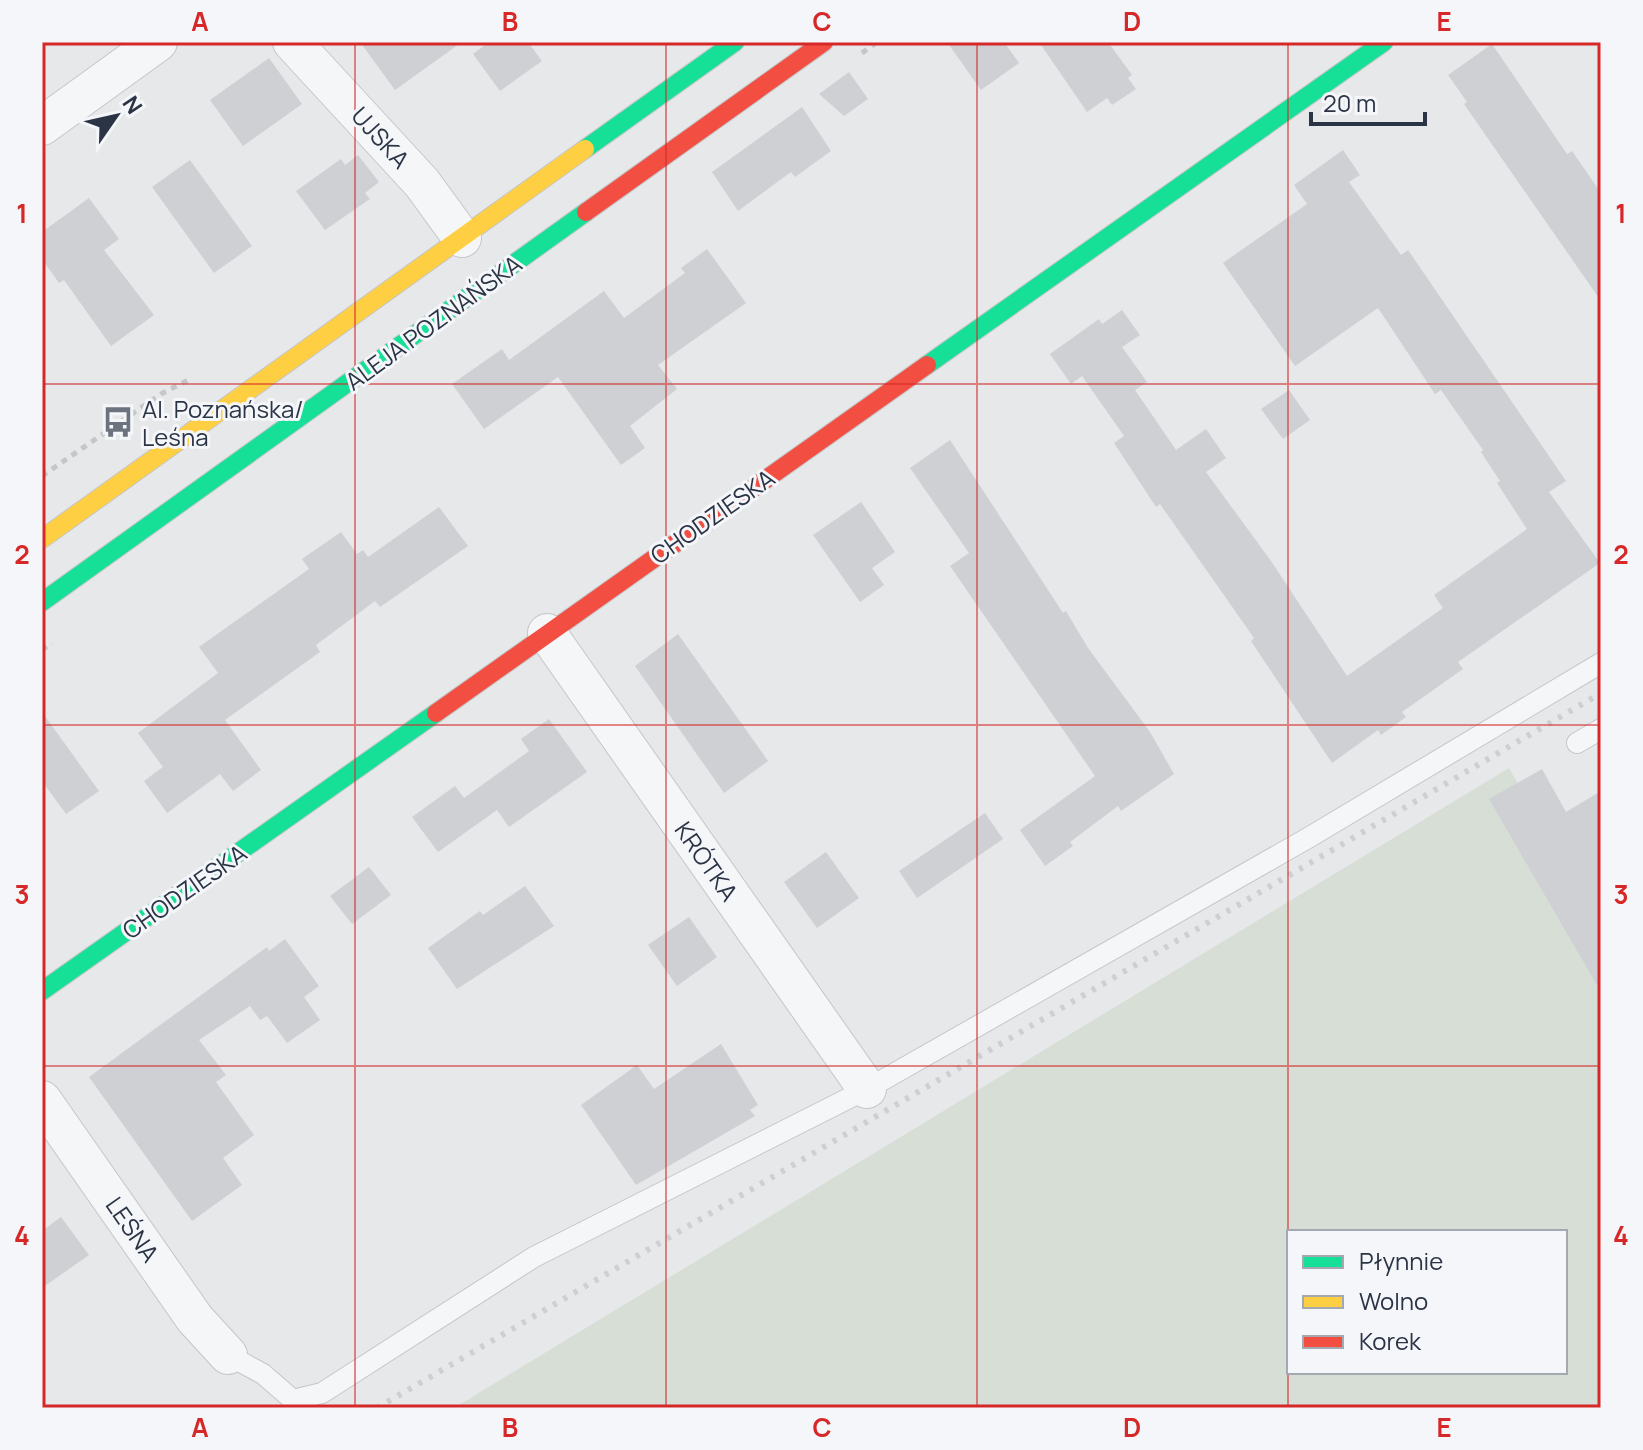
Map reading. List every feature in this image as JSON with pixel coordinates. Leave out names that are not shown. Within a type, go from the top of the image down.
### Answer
[{"type":"main road","points":[[42,539],[735,42]]},
{"type":"main road","name":"ALEJA POZNAŃSKA","points":[[42,602],[824,42]]},
{"type":"main road","name":"CHODZIESKA","points":[[42,991],[1384,42]]},
{"type":"street","points":[[42,126],[158,42]]},
{"type":"street","name":"UJSKA","points":[[292,42],[422,183],[462,238]]},
{"type":"street","name":"KRÓTKA","points":[[547,633],[867,1089]]},
{"type":"street","name":"LEŚNA","points":[[42,1100],[195,1319],[228,1355]]},
{"type":"lane","points":[[228,1355],[263,1374],[293,1400],[322,1393],[534,1257],[867,1089],[1308,838],[1601,663]]},
{"type":"lane","points":[[1577,743],[1601,729]]},
{"type":"shaded area","points":[[1509,768],[1601,933],[1601,1408],[454,1408]]},
{"type":"building","points":[[360,42],[462,42],[395,90]]},
{"type":"building","points":[[489,42],[528,42],[542,61],[500,91],[473,54]]},
{"type":"building","points":[[947,42],[1004,42],[1019,63],[981,90]]},
{"type":"building","points":[[1039,42],[1108,42],[1132,75],[1128,78],[1136,89],[1112,105],[1107,98],[1087,112]]},
{"type":"building","points":[[1492,44],[1567,154],[1572,151],[1601,193],[1601,301],[1464,104],[1467,102],[1448,75]]},
{"type":"building","points":[[269,58],[302,104],[243,146],[210,100]]},
{"type":"building","points":[[849,72],[868,99],[844,116],[819,94]]},
{"type":"building","points":[[802,107],[831,151],[795,177],[791,172],[738,211],[712,172]]},
{"type":"building","points":[[1343,150],[1360,175],[1349,182],[1401,255],[1408,250],[1566,481],[1549,492],[1600,563],[1458,662],[1463,669],[1402,712],[1406,717],[1381,735],[1378,730],[1332,763],[1251,641],[1254,638],[1160,504],[1156,507],[1114,443],[1124,436],[1082,376],[1071,384],[1050,354],[1099,319],[1102,324],[1122,310],[1140,335],[1122,347],[1147,382],[1135,390],[1176,450],[1206,429],[1226,458],[1206,472],[1271,561],[1347,676],[1443,608],[1434,595],[1527,529],[1497,483],[1500,481],[1481,452],[1483,450],[1441,390],[1435,394],[1378,308],[1295,366],[1223,263],[1307,204],[1294,185]]},
{"type":"building","points":[[358,155],[379,182],[365,193],[370,199],[325,230],[296,191],[341,159],[345,165]]},
{"type":"building","points":[[190,160],[252,246],[214,273],[152,187]]},
{"type":"building","points":[[89,198],[119,239],[104,250],[154,315],[111,346],[64,280],[59,283],[42,259],[42,232]]},
{"type":"building","points":[[707,249],[746,303],[658,365],[677,389],[630,426],[645,448],[621,465],[558,377],[484,429],[452,384],[502,349],[509,360],[604,291],[624,318],[685,273],[681,268]]},
{"type":"building","points":[[1289,390],[1310,420],[1283,439],[1261,409]]},
{"type":"building","points":[[950,440],[1063,613],[1066,611],[1088,648],[1150,732],[1174,774],[1121,811],[1118,806],[1070,842],[1073,846],[1045,866],[1020,830],[1095,776],[950,566],[969,553],[910,468]]},
{"type":"building","points":[[861,502],[895,552],[872,568],[884,585],[860,602],[813,535]]},
{"type":"building","points":[[439,507],[468,546],[380,607],[375,601],[316,645],[320,652],[225,720],[261,770],[233,791],[220,774],[167,813],[144,781],[163,767],[138,733],[218,673],[199,647],[309,569],[302,559],[341,532],[357,554],[363,550],[368,557]]},
{"type":"building","points":[[678,634],[768,761],[724,793],[635,666]]},
{"type":"building","points":[[42,712],[99,791],[66,814],[42,781]]},
{"type":"building","points":[[549,719],[587,772],[509,827],[497,810],[438,852],[412,817],[455,786],[464,798],[529,751],[521,739]]},
{"type":"building","points":[[1542,769],[1566,812],[1601,791],[1601,992],[1489,799]]},
{"type":"building","points":[[985,813],[1003,839],[917,898],[899,871]]},
{"type":"building","points":[[826,852],[859,898],[817,928],[784,882]]},
{"type":"building","points":[[369,867],[391,895],[352,924],[330,896]]},
{"type":"building","points":[[525,886],[554,926],[457,989],[428,948],[480,911],[483,915]]},
{"type":"building","points":[[689,917],[717,957],[677,986],[648,945]]},
{"type":"building","points":[[285,939],[319,986],[304,997],[320,1020],[287,1043],[267,1016],[260,1020],[250,1006],[199,1040],[226,1075],[216,1082],[254,1135],[223,1158],[242,1185],[192,1221],[89,1077],[267,947],[269,951]]},
{"type":"building","points":[[721,1044],[758,1105],[750,1110],[755,1116],[636,1185],[581,1105],[637,1065],[654,1089]]},
{"type":"building","points":[[61,1217],[89,1255],[42,1288],[42,1231]]},
{"type":"railway","points":[[377,1408],[1601,693]]},
{"type":"traffic: fast","points":[[585,149],[735,42]]},
{"type":"traffic: fast","points":[[927,365],[1384,42]]},
{"type":"traffic: fast","points":[[42,602],[586,212]]},
{"type":"traffic: fast","points":[[42,991],[436,713]]},
{"type":"traffic: slow","points":[[42,539],[585,149]]},
{"type":"traffic: jam","points":[[586,212],[824,42]]},
{"type":"traffic: jam","points":[[436,713],[927,365]]},
{"type":"place","name":"Al. Poznańska/ Leśna","points":[[118,422]]}]
